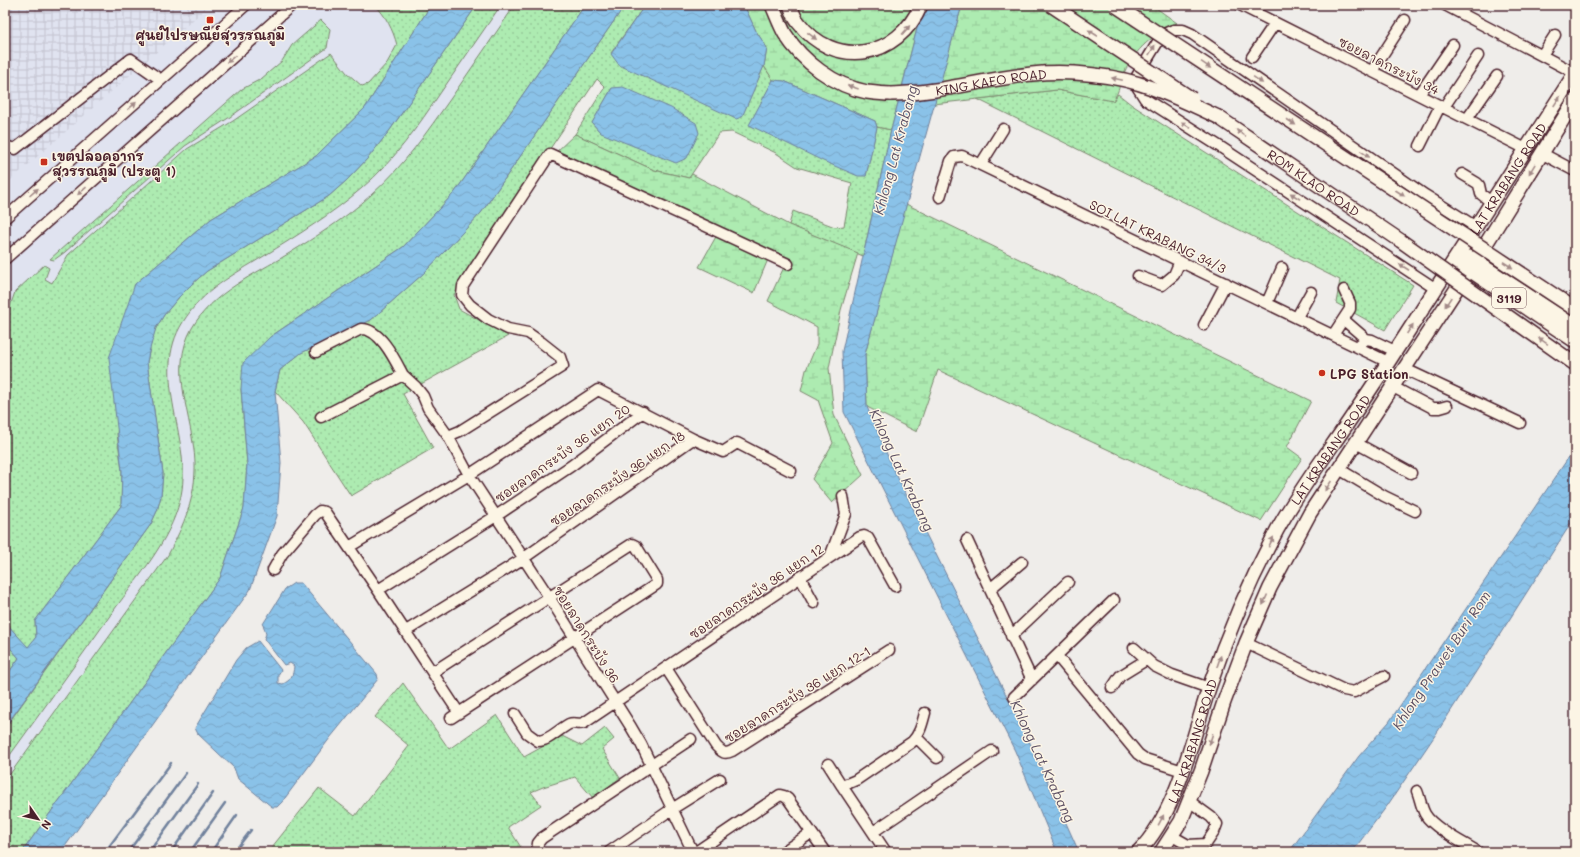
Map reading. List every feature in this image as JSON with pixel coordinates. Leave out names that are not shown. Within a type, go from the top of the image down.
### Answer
[{"type":"main road","name":"KING KAEO ROAD","points":[[772,5],[785,34],[804,56],[822,72],[841,83],[866,92],[917,94],[1033,74],[1063,73],[1098,75],[1151,88],[1218,117]]},
{"type":"main road","points":[[790,5],[797,21],[810,35],[826,45],[843,52],[861,53],[883,48],[900,36],[916,18],[921,5]]},
{"type":"main road","name":"ROM KLAO ROAD","points":[[1050,5],[1153,72],[1401,241],[1575,364]]},
{"type":"main road","points":[[1115,5],[1575,309]]},
{"type":"main road","name":"LAT KRABANG ROAD","points":[[1138,852],[1148,843],[1170,802],[1183,771],[1209,688],[1238,612],[1276,532],[1292,503],[1392,357],[1575,73]]},
{"type":"main road","name":"LAT KRABANG ROAD","points":[[1161,852],[1181,821],[1246,643],[1270,588],[1310,513],[1472,265],[1575,100]]},
{"type":"main road","points":[[1458,256],[1472,265]]},
{"type":"main road","name":"3119","points":[[1472,265],[1554,320],[1575,341]]},
{"type":"main road","name":"3119","points":[[1554,320],[1575,326]]},
{"type":"main road","points":[[1292,503],[1310,513]]},
{"type":"street","points":[[5,218],[246,5]]},
{"type":"street","points":[[5,259],[292,5]]},
{"type":"street","name":"ซอยลาดกระบัง 34","points":[[1240,5],[1526,149]]},
{"type":"street","points":[[1445,5],[1575,73]]},
{"type":"street","points":[[1372,71],[1405,20]]},
{"type":"street","points":[[1252,57],[1275,23]]},
{"type":"street","points":[[1436,289],[1145,99],[1136,85],[1136,76],[1159,40],[1166,33],[1173,30],[1183,30],[1192,34],[1426,195],[1476,226]]},
{"type":"street","points":[[1542,55],[1555,35]]},
{"type":"street","points":[[1419,95],[1453,46]]},
{"type":"street","points":[[1420,146],[1442,107],[1478,56]]},
{"type":"street","points":[[5,146],[15,149],[131,59],[161,80]]},
{"type":"street","points":[[1467,119],[1497,76]]},
{"type":"street","points":[[981,164],[1003,129]]},
{"type":"street","points":[[1541,153],[1575,171]]},
{"type":"street","points":[[448,436],[460,431],[563,366],[560,357],[541,342],[528,333],[508,328],[488,319],[470,305],[462,295],[463,286],[550,154],[788,264]]},
{"type":"street","name":"SOI LAT KRABANG 34/3","points":[[940,197],[951,161],[954,157],[962,156],[1333,335],[1358,346],[1392,357]]},
{"type":"street","points":[[1462,174],[1477,182],[1481,194],[1491,202]]},
{"type":"street","points":[[1138,276],[1162,285],[1174,275],[1180,261]]},
{"type":"street","points":[[1267,303],[1282,268]]},
{"type":"street","points":[[1204,325],[1226,283]]},
{"type":"street","points":[[1333,335],[1350,309],[1350,303],[1344,290]]},
{"type":"street","points":[[1297,318],[1311,292]]},
{"type":"street","points":[[1344,320],[1366,338],[1372,340],[1392,357]]},
{"type":"street","name":"ซอยลาดกระบัง 36","points":[[316,352],[361,329],[367,329],[378,336],[403,374],[416,387],[448,436],[469,475],[549,597],[641,744],[672,810],[695,852]]},
{"type":"street","points":[[1358,346],[1366,338]]},
{"type":"street","points":[[1405,369],[1520,423]]},
{"type":"street","points":[[321,418],[403,374]]},
{"type":"street","points":[[1393,387],[1433,408],[1447,406]]},
{"type":"street","points":[[349,547],[469,475],[598,390],[643,412],[693,440]]},
{"type":"street","name":"ซอยลาดกระบัง 36 แยก 20","points":[[378,590],[496,516],[571,466],[643,412]]},
{"type":"street","name":"ซอยลาดกระบัง 36 แยก 18","points":[[406,631],[524,558],[693,440],[723,452],[737,443],[791,471]]},
{"type":"street","points":[[1356,443],[1411,473]]},
{"type":"street","points":[[1339,469],[1384,496],[1415,511]]},
{"type":"street","points":[[830,557],[846,514],[843,496]]},
{"type":"street","points":[[273,570],[282,554],[315,515],[320,511],[325,512],[330,517],[433,672],[455,716],[657,584],[657,580],[636,546],[632,544],[433,672]]},
{"type":"street","name":"ซอยลาดกระบัง 36 แยก 12","points":[[515,714],[527,733],[534,739],[541,741],[570,723],[584,723],[860,537],[864,536],[868,538],[895,586]]},
{"type":"street","points":[[967,540],[1032,680]]},
{"type":"street","points":[[990,589],[1022,562]]},
{"type":"street","points":[[800,577],[814,603]]},
{"type":"street","points":[[1011,636],[1068,582]]},
{"type":"street","points":[[1014,698],[1114,600]]},
{"type":"street","points":[[1246,643],[1344,690],[1354,692],[1384,676]]},
{"type":"street","points":[[1134,648],[1154,666],[1209,688]]},
{"type":"street","name":"ซอยลาดกระบัง 36 แยก 12-1","points":[[666,668],[716,746],[722,753],[726,754],[889,650]]},
{"type":"street","points":[[1057,656],[1138,754],[1145,759],[1183,771]]},
{"type":"street","points":[[1112,688],[1120,676],[1146,660]]},
{"type":"street","points":[[842,786],[856,780],[917,738],[925,713]]},
{"type":"street","points":[[917,738],[937,758]]},
{"type":"street","points":[[537,852],[538,843],[542,838],[691,739]]},
{"type":"street","points":[[873,832],[992,751]]},
{"type":"street","points":[[828,764],[886,852]]},
{"type":"street","points":[[609,852],[720,779]]},
{"type":"street","points":[[1417,791],[1427,818],[1478,852]]},
{"type":"street","points":[[695,852],[780,795],[788,799],[825,852]]},
{"type":"street","points":[[1188,845],[1206,844],[1214,832],[1217,824],[1211,817],[1189,801]]},
{"type":"street","points":[[783,852],[811,833]]},
{"type":"street","points":[[1172,836],[1188,845],[1196,852]]},
{"type":"shaded area","points":[[5,5],[556,5],[339,265],[227,473],[5,841]]},
{"type":"shaded area","points":[[5,5],[210,5],[5,185]]},
{"type":"green space","points":[[375,5],[431,5],[365,108],[316,156],[211,219],[135,284],[117,434],[122,471],[121,506],[35,621],[36,637],[28,648],[5,622],[5,321],[15,292],[44,265],[49,268],[45,279],[52,283],[68,255],[187,149],[233,121],[331,53],[347,73],[362,86],[368,84],[387,63],[397,45],[389,24]]},
{"type":"green space","points":[[477,5],[501,5],[414,130],[395,155],[374,178],[351,198],[327,215],[219,284],[200,301],[183,322],[173,343],[170,365],[174,410],[182,455],[183,478],[180,500],[169,530],[143,572],[5,762],[5,728],[151,524],[157,511],[161,496],[163,473],[147,362],[152,339],[156,328],[164,315],[179,297],[207,271],[329,196],[347,180],[368,158],[390,130]]},
{"type":"green space","points":[[515,5],[585,5],[455,192],[403,247],[270,337],[241,389],[247,464],[244,508],[220,578],[22,852],[5,852],[5,781],[168,555],[188,510],[195,475],[195,462],[184,394],[182,361],[185,344],[192,328],[211,304],[222,294],[331,226],[352,211],[394,173],[424,136]]},
{"type":"green space","points":[[625,5],[645,5],[611,53],[742,116],[764,66],[773,80],[750,125],[866,176],[877,127],[891,130],[863,256],[789,225],[793,211],[835,227],[844,226],[852,183],[797,167],[776,153],[732,132],[719,133],[689,178],[654,170],[575,134],[605,87],[597,79],[481,251],[454,295],[459,309],[508,336],[403,394],[433,448],[351,496],[303,422],[275,391],[280,370],[301,353],[371,320],[424,273],[481,213]],"holes":[[[612,88],[601,133],[592,123]]]},
{"type":"green space","points":[[744,5],[923,5],[891,130],[877,127],[875,121],[784,81],[773,80],[764,66],[767,48],[756,31]]},
{"type":"green space","points":[[962,5],[1152,5],[1177,23],[1160,32],[1146,43],[1134,56],[1124,73],[1113,101],[1057,90],[934,104]]},
{"type":"green space","points":[[321,20],[330,29],[327,48],[230,117],[185,146],[65,252],[54,260],[50,259],[242,89],[261,79],[282,61],[292,45]]},
{"type":"green space","points":[[1057,90],[1113,101],[1118,94],[1132,105],[1413,285],[1385,330],[1336,303],[1340,280],[977,99]]},
{"type":"green space","points":[[575,134],[654,170],[689,178],[692,174],[789,225],[858,253],[841,310],[829,368],[834,415],[863,475],[832,503],[812,479],[833,443],[818,400],[801,391],[806,370],[817,344],[817,327],[768,301],[785,265],[769,257],[754,293],[699,267],[718,233],[555,153]]},
{"type":"green space","points":[[906,204],[1311,401],[1287,447],[1302,458],[1261,521],[938,370],[917,432],[867,407],[865,354]]},
{"type":"green space","points":[[5,642],[19,658],[5,678]]},
{"type":"green space","points":[[403,683],[449,749],[497,715],[524,757],[562,736],[582,746],[605,728],[614,739],[602,749],[620,778],[593,798],[575,777],[531,792],[541,805],[508,827],[522,849],[517,852],[268,852],[319,788],[355,816],[409,746],[375,717]]},
{"type":"water","points":[[431,5],[477,5],[390,130],[368,158],[329,196],[207,271],[179,297],[164,315],[156,328],[147,362],[163,473],[161,496],[157,511],[151,524],[5,727],[5,678],[19,658],[5,642],[5,622],[28,647],[36,637],[35,621],[121,506],[122,471],[109,358],[135,284],[211,219],[316,156],[365,108]]},
{"type":"water","points":[[585,5],[625,5],[481,213],[424,273],[371,320],[301,353],[280,370],[275,391],[281,463],[277,516],[250,590],[61,852],[22,852],[220,578],[244,508],[247,464],[241,389],[243,363],[270,337],[403,247],[455,192]]},
{"type":"water","points":[[645,5],[744,5],[756,31],[767,48],[764,66],[742,117],[736,119],[619,65],[611,54]]},
{"type":"water","name":"Khlong Lat Krabang","points":[[923,5],[962,5],[865,354],[867,407],[892,466],[1031,745],[1079,852],[1057,852],[1015,751],[844,412],[842,351],[891,130]]},
{"type":"water","points":[[773,80],[784,81],[875,121],[877,127],[866,176],[858,176],[823,161],[749,125]]},
{"type":"water","points":[[623,87],[671,108],[696,123],[699,133],[687,158],[676,163],[601,133],[592,123],[612,88]]},
{"type":"water","name":"Khlong Prawet Buri Rom","points":[[1575,448],[1575,517],[1438,731],[1387,806],[1352,852],[1289,852],[1359,756],[1389,722]]},
{"type":"water","points":[[294,583],[301,583],[377,674],[378,679],[330,738],[282,802],[277,807],[272,807],[238,779],[234,768],[198,734],[195,728],[236,660],[246,648],[258,641],[281,670],[278,675],[278,683],[283,684],[291,677],[294,666],[290,663],[284,665],[264,639],[266,634],[263,624],[285,589]]},
{"type":"waterway","points":[[105,852],[171,763]]},
{"type":"waterway","points":[[128,852],[186,773]]},
{"type":"waterway","points":[[149,852],[198,784]]},
{"type":"waterway","points":[[171,852],[213,793]]},
{"type":"waterway","points":[[190,852],[225,803]]},
{"type":"waterway","points":[[211,852],[237,815]]},
{"type":"waterway","points":[[234,852],[251,830]]},
{"type":"place","name":"ศูนย์ไปรษณีย์สุวรรณภูมิ","points":[[210,20]]},
{"type":"place","name":"เขตปลอดอากร สุวรรณภูมิ (ประตู 1)","points":[[44,162]]},
{"type":"place","name":"LPG Station","points":[[1322,373]]}]
